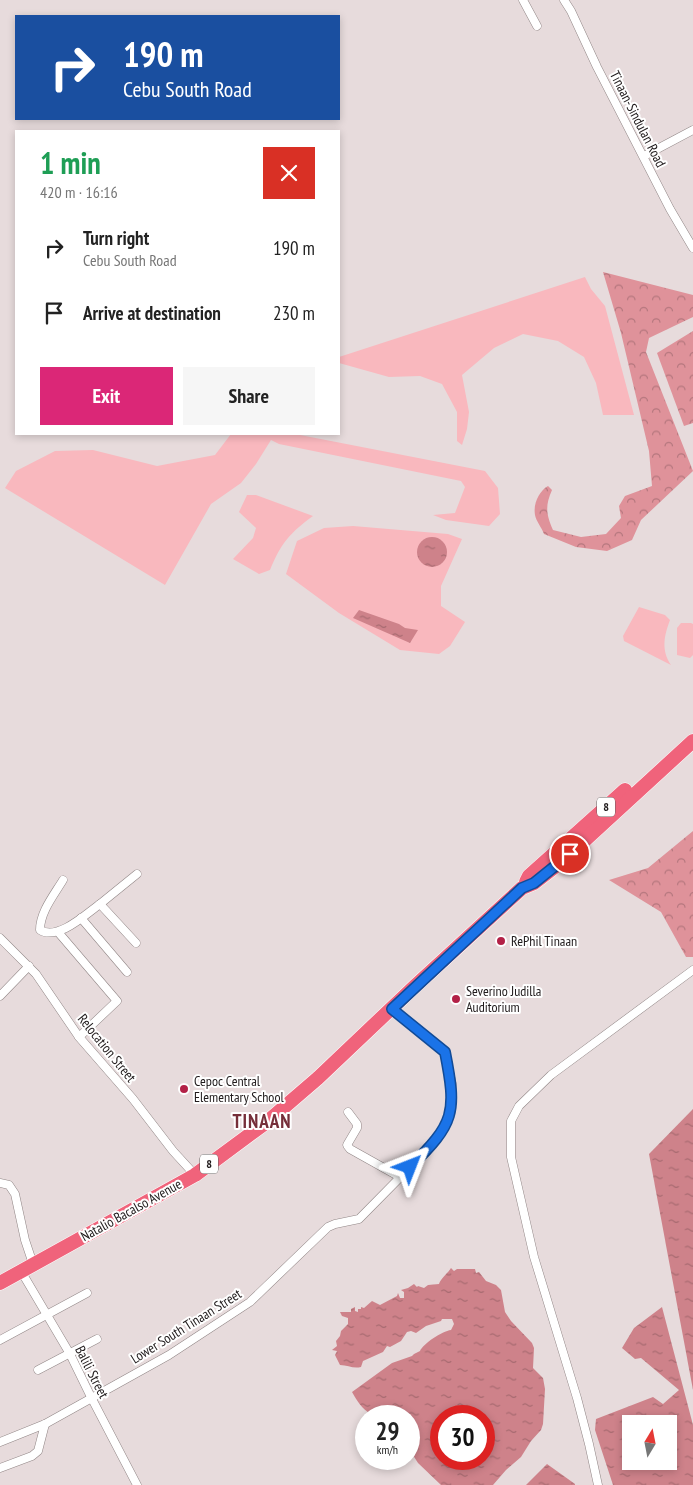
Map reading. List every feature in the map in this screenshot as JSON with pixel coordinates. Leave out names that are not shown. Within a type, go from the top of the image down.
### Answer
[{"type":"highway","name":"8","points":[[522,888],[528,876],[693,729]]},
{"type":"highway","name":"8","points":[[392,1009],[522,888],[534,883],[561,862],[693,741]]},
{"type":"highway","name":"Natalio Bacalso Avenue","points":[[0,1283],[195,1175],[268,1121],[318,1078],[392,1009]]},
{"type":"street","points":[[523,0],[537,26]]},
{"type":"street","name":"Tinaan-Sindulan Road","points":[[564,0],[670,209],[693,248]]},
{"type":"street","points":[[644,156],[693,130]]},
{"type":"street","points":[[63,880],[40,922],[40,930],[46,934],[58,932],[81,918],[137,874]]},
{"type":"street","points":[[100,904],[136,944]]},
{"type":"street","points":[[81,918],[127,972]]},
{"type":"street","points":[[58,932],[117,1001],[79,1037]]},
{"type":"street","name":"Relocation Street","points":[[0,938],[29,966],[79,1037],[195,1175]]},
{"type":"street","points":[[0,996],[29,966]]},
{"type":"street","points":[[598,1485],[590,1444],[534,1257],[511,1157],[511,1122],[519,1106],[551,1075],[693,970]]},
{"type":"street","name":"Lower South Tinaan Street","points":[[0,1442],[44,1424],[169,1355],[250,1302],[328,1227],[360,1219],[431,1146],[445,1127],[452,1102],[452,1084],[445,1052],[392,1009]]},
{"type":"street","points":[[348,1112],[357,1124],[357,1128],[347,1145],[350,1150],[400,1177]]},
{"type":"street","name":"Balili Street","points":[[0,1183],[9,1186],[15,1194],[25,1240],[27,1267],[47,1316],[70,1354],[90,1397],[137,1485]]},
{"type":"street","points":[[0,1340],[87,1294]]},
{"type":"street","points":[[38,1370],[97,1338]]},
{"type":"street","points":[[0,1468],[32,1456],[38,1451],[44,1424]]},
{"type":"shaded area","points":[[585,277],[591,289],[605,306],[634,415],[603,415],[596,383],[584,357],[558,341],[523,334],[494,348],[462,375],[469,412],[467,429],[462,445],[457,441],[457,412],[442,384],[420,376],[389,377],[340,363],[340,357]]},
{"type":"shaded area","points":[[230,435],[300,435],[485,471],[498,488],[500,514],[489,526],[446,520],[433,515],[455,513],[465,487],[461,481],[279,444],[271,440],[241,483],[211,504],[165,585],[5,488],[16,471],[55,451],[93,450],[157,466],[215,455]]},
{"type":"shaded area","points":[[247,495],[256,495],[313,516],[287,539],[270,570],[259,574],[233,559],[253,538],[256,528],[239,512]]},
{"type":"shaded area","points":[[353,526],[448,534],[462,539],[441,586],[441,606],[465,622],[450,646],[439,654],[400,650],[339,613],[286,574],[297,541],[324,528]]},
{"type":"shaded area","points":[[639,607],[665,615],[670,620],[664,643],[671,665],[624,641],[623,636]]},
{"type":"shaded area","points":[[681,623],[693,624],[693,655],[690,658],[677,655],[677,628]]},
{"type":"green space","points":[[603,272],[693,295],[693,317],[649,338],[646,352],[693,471],[641,520],[632,540],[607,551],[576,547],[544,534],[535,515],[539,494],[548,486],[552,490],[547,510],[553,530],[581,537],[606,534],[621,518],[619,506],[625,496],[652,486],[649,451],[621,333]]},
{"type":"green space","points":[[693,331],[693,423],[684,426],[657,353]]},
{"type":"green space","points":[[693,831],[693,957],[686,957],[661,912],[609,880],[648,868]]},
{"type":"water","points":[[432,537],[443,541],[447,552],[443,563],[432,567],[421,563],[417,552],[421,541]]},
{"type":"water","points":[[359,610],[399,624],[405,628],[418,630],[410,643],[353,618]]},
{"type":"water","points":[[693,1109],[693,1390],[649,1154]]},
{"type":"water","points":[[451,1268],[454,1271],[457,1269],[475,1269],[476,1273],[479,1272],[486,1281],[496,1285],[501,1290],[505,1312],[532,1343],[534,1348],[533,1368],[543,1378],[545,1389],[541,1430],[521,1457],[493,1485],[441,1485],[420,1465],[420,1405],[361,1405],[352,1392],[392,1363],[412,1356],[433,1338],[451,1330],[454,1324],[452,1319],[442,1319],[416,1333],[407,1332],[401,1341],[390,1347],[387,1346],[383,1352],[363,1361],[361,1367],[355,1368],[340,1365],[335,1355],[337,1351],[332,1350],[337,1346],[336,1341],[341,1331],[348,1324],[348,1318],[342,1316],[340,1312],[351,1312],[351,1309],[355,1307],[355,1311],[358,1312],[358,1309],[364,1308],[372,1301],[380,1305],[397,1296],[398,1293],[400,1298],[404,1298],[404,1292],[401,1290],[414,1284],[417,1287],[424,1288],[428,1285],[439,1284]]},
{"type":"water","points":[[662,1307],[693,1425],[693,1485],[613,1485],[595,1430],[596,1419],[653,1397],[663,1404],[679,1390],[641,1358],[635,1359],[622,1348],[634,1328]]},
{"type":"water","points":[[547,1464],[575,1484],[575,1485],[526,1485]]},
{"type":"place","name":"RePhil Tinaan","points":[[501,941]]},
{"type":"place","name":"Severino Judilla Auditorium","points":[[456,999]]},
{"type":"place","name":"Cepoc Central Elementary School","points":[[184,1089]]},
{"type":"district","name":"TINAAN","points":[[262,1121]]},
{"type":"route","points":[[410,1167],[431,1146],[445,1127],[452,1102],[452,1084],[445,1052],[392,1009],[522,888],[534,883],[570,854]]}]
